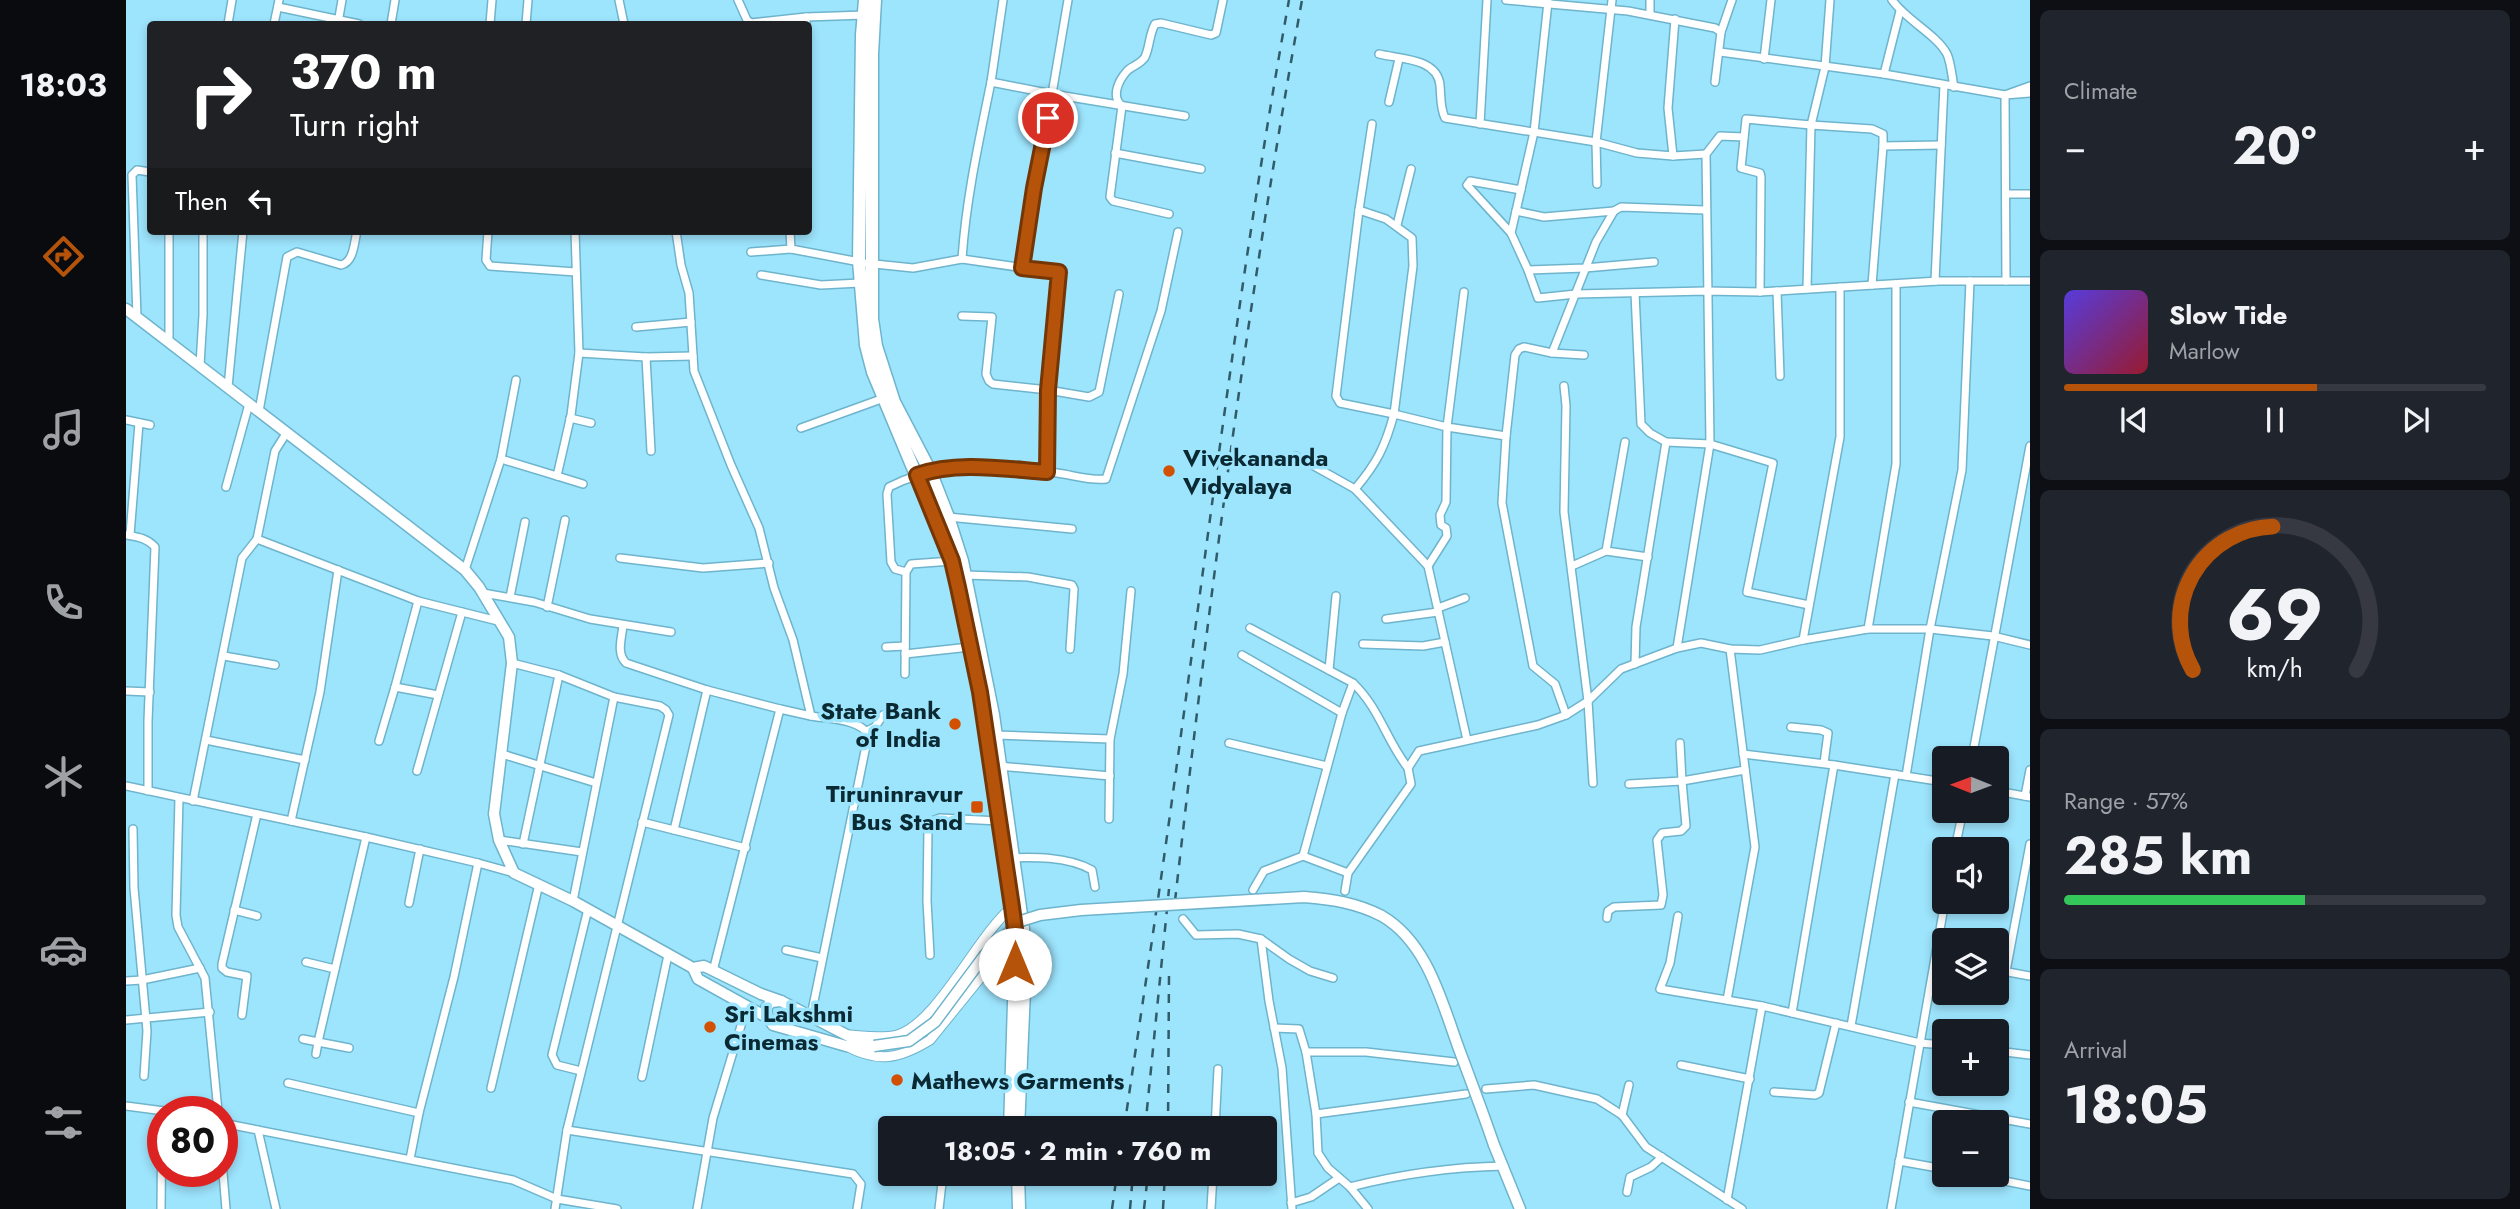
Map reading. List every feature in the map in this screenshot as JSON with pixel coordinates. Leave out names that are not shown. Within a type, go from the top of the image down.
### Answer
[{"type":"highway","points":[[865,0],[870,9],[872,319],[876,346],[894,402],[930,471],[948,517],[957,561],[999,821],[1009,858],[1023,942],[1024,990],[1019,1116]]},
{"type":"highway","points":[[870,9],[859,261],[866,345],[873,372],[917,475],[965,575],[996,735],[1015,935],[1010,1116]]},
{"type":"highway","points":[[1010,1186],[1011,1209]]},
{"type":"highway","points":[[1018,1186],[1018,1209]]},
{"type":"main road","points":[[126,309],[465,570],[483,593],[509,637],[512,663],[494,814],[499,840],[514,873],[573,901],[693,968],[704,967],[761,994],[781,1000],[847,1040]]},
{"type":"main road","points":[[781,1000],[771,1002],[766,1008],[773,1025],[869,1045],[909,1041],[935,1022],[984,956],[1021,921],[1040,915],[1081,910],[1304,897],[1331,899],[1359,906],[1382,917],[1401,931],[1433,977],[1520,1209]]},
{"type":"main road","points":[[693,968],[698,979],[768,1018]]},
{"type":"street","points":[[228,21],[232,0]]},
{"type":"street","points":[[338,21],[342,0]]},
{"type":"street","points":[[392,21],[395,0]]},
{"type":"street","points":[[490,21],[492,0]]},
{"type":"street","points":[[526,21],[528,0]]},
{"type":"street","points":[[619,0],[623,21]]},
{"type":"street","points":[[738,0],[748,21]]},
{"type":"street","points":[[962,259],[972,171],[991,82],[1003,0]]},
{"type":"street","points":[[1022,268],[1068,0]]},
{"type":"street","points":[[1169,214],[1113,201],[1109,192],[1122,106],[1116,98],[1119,86],[1126,72],[1144,57],[1149,34],[1155,24],[1161,23],[1211,35],[1216,33],[1223,0]]},
{"type":"street","points":[[1480,124],[1487,0]]},
{"type":"street","points":[[1506,0],[1650,14],[1715,28],[1721,32]]},
{"type":"street","points":[[1597,184],[1596,142],[1612,0]]},
{"type":"street","points":[[1650,0],[1650,14]]},
{"type":"street","points":[[1715,82],[1721,32],[1732,0]]},
{"type":"street","points":[[1765,59],[1771,0]]},
{"type":"street","points":[[1807,289],[1811,125],[1825,67],[1830,0]]},
{"type":"street","points":[[1892,0],[1900,11],[1947,54],[1954,87]]},
{"type":"street","points":[[1511,233],[1534,132],[1548,2]]},
{"type":"street","points":[[278,4],[335,21]]},
{"type":"street","points":[[806,21],[870,9]]},
{"type":"street","points":[[1884,74],[1900,11]]},
{"type":"street","points":[[1673,156],[1668,108],[1675,19]]},
{"type":"street","points":[[1720,52],[1884,74],[2005,95],[2030,93]]},
{"type":"street","points":[[1379,54],[1423,63],[1436,72],[1445,118],[1596,142],[1637,153],[1673,156],[1706,153]]},
{"type":"street","points":[[1389,102],[1399,59]]},
{"type":"street","points":[[991,82],[1185,116]]},
{"type":"street","points":[[1935,281],[1944,85]]},
{"type":"street","points":[[2005,95],[2030,86]]},
{"type":"street","points":[[2005,95],[2006,281]]},
{"type":"street","points":[[1760,292],[1761,177],[1760,173],[1741,168],[1746,119],[1872,129],[1883,134],[1872,285]]},
{"type":"street","points":[[1372,124],[1336,396],[1340,403],[1447,427],[1506,436]]},
{"type":"street","points":[[1677,648],[1710,443],[1706,153],[1720,136],[1744,137]]},
{"type":"street","points":[[1883,146],[1941,145]]},
{"type":"street","points":[[1115,153],[1200,169]]},
{"type":"street","points":[[1397,225],[1412,169]]},
{"type":"street","points":[[137,317],[132,175],[137,170],[147,172]]},
{"type":"street","points":[[1521,190],[1488,182],[1470,181],[1467,186],[1511,233],[1538,298],[1706,291],[1760,292],[1935,281],[2030,281]]},
{"type":"street","points":[[2006,194],[2030,194]]},
{"type":"street","points":[[1516,211],[1544,217],[1614,211],[1621,207],[1705,210]]},
{"type":"street","points":[[1355,489],[1375,466],[1394,414],[1413,266],[1412,237],[1397,225],[1359,210]]},
{"type":"street","points":[[1552,353],[1596,242],[1614,211]]},
{"type":"street","points":[[906,572],[895,569],[891,562],[887,495],[889,487],[930,471],[968,467],[1106,479],[1161,311],[1178,232]]},
{"type":"street","points":[[169,235],[169,340]]},
{"type":"street","points":[[200,365],[204,315],[203,235]]},
{"type":"street","points":[[228,387],[243,235]]},
{"type":"street","points":[[226,487],[254,408],[287,257],[298,252],[346,265],[350,261],[356,235]]},
{"type":"street","points":[[488,235],[486,260],[490,266],[576,272]]},
{"type":"street","points":[[557,476],[570,418],[579,353],[575,235]]},
{"type":"street","points":[[677,235],[689,293],[694,371],[759,528],[774,587],[793,640],[811,716]]},
{"type":"street","points":[[790,235],[791,249]]},
{"type":"street","points":[[751,252],[791,249],[872,264],[913,268],[962,259],[1059,272],[1048,390],[1047,472]]},
{"type":"street","points":[[1528,270],[1654,262]]},
{"type":"street","points":[[761,275],[821,285],[860,284]]},
{"type":"street","points":[[1906,776],[1930,629],[1962,470],[1970,281]]},
{"type":"street","points":[[1868,629],[1896,464],[1896,284]]},
{"type":"street","points":[[1803,640],[1840,438],[1840,287]]},
{"type":"street","points":[[1777,291],[1780,376]]},
{"type":"street","points":[[1428,566],[1447,536],[1446,528],[1441,525],[1440,514],[1446,502],[1447,427],[1464,292]]},
{"type":"street","points":[[1635,293],[1642,425],[1665,442],[1710,443],[1773,463],[1746,592],[1809,606]]},
{"type":"street","points":[[962,316],[992,317],[986,374],[989,382],[1088,397],[1099,393],[1119,294]]},
{"type":"street","points":[[636,327],[691,322]]},
{"type":"street","points":[[1566,715],[1555,684],[1533,666],[1503,503],[1506,436],[1515,355],[1519,349],[1524,347],[1552,353],[1584,355]]},
{"type":"street","points":[[579,353],[646,357],[693,356]]},
{"type":"street","points":[[646,357],[651,451]]},
{"type":"street","points":[[465,570],[501,459],[516,380]]},
{"type":"street","points":[[1564,386],[1564,512],[1588,701],[1593,783]]},
{"type":"street","points":[[801,428],[884,398]]},
{"type":"street","points":[[570,418],[590,423]]},
{"type":"street","points":[[126,420],[150,425]]},
{"type":"street","points":[[139,423],[128,535],[149,541],[155,547],[148,791]]},
{"type":"street","points":[[193,801],[242,558],[257,539],[275,451],[287,432]]},
{"type":"street","points":[[1606,551],[1625,442]]},
{"type":"street","points":[[1635,664],[1636,627],[1665,442]]},
{"type":"street","points":[[1974,746],[2030,446]]},
{"type":"street","points":[[1296,456],[1355,489],[1428,566],[1466,740]]},
{"type":"street","points":[[501,459],[583,484]]},
{"type":"street","points":[[948,517],[1072,529]]},
{"type":"street","points":[[547,607],[565,520]]},
{"type":"street","points":[[510,597],[525,522]]},
{"type":"street","points":[[257,539],[418,601],[498,621]]},
{"type":"street","points":[[1572,566],[1606,551],[1648,557]]},
{"type":"street","points":[[620,558],[703,568],[769,563]]},
{"type":"street","points":[[905,674],[906,572],[911,564],[957,561]]},
{"type":"street","points":[[291,821],[320,692],[338,570]]},
{"type":"street","points":[[965,575],[1028,577],[1072,585],[1074,589],[1070,649]]},
{"type":"street","points":[[1109,819],[1110,739],[1122,674],[1131,591]]},
{"type":"street","points":[[483,593],[510,597],[590,619],[671,632]]},
{"type":"street","points":[[1328,670],[1336,596]]},
{"type":"street","points":[[1386,619],[1438,610],[1465,598]]},
{"type":"street","points":[[379,741],[418,601]]},
{"type":"street","points":[[416,771],[462,612]]},
{"type":"street","points":[[623,625],[620,651],[621,658],[626,663],[707,690],[780,709],[859,725],[867,732],[811,1016]]},
{"type":"street","points":[[1250,628],[1353,683],[1365,694],[1378,714],[1400,758],[1408,768],[1411,784],[1348,873],[1345,891]]},
{"type":"street","points":[[1408,768],[1419,751],[1538,725],[1566,715],[1588,701],[1621,670],[1677,648],[1701,643],[1730,649],[1760,650],[1868,629],[1930,629],[1993,636],[2030,645]]},
{"type":"street","points":[[1363,645],[1423,646],[1445,642]]},
{"type":"street","points":[[886,647],[905,650],[970,647]]},
{"type":"street","points":[[1727,1000],[1755,847],[1730,649]]},
{"type":"street","points":[[1242,655],[1342,713]]},
{"type":"street","points":[[224,656],[275,665]]},
{"type":"street","points":[[512,663],[614,696],[660,706],[666,709],[669,715],[567,1130],[555,1209]]},
{"type":"street","points":[[523,844],[559,676]]},
{"type":"street","points":[[1303,856],[1342,713],[1353,683]]},
{"type":"street","points":[[395,687],[438,695]]},
{"type":"street","points":[[674,830],[707,690]]},
{"type":"street","points":[[126,691],[150,692]]},
{"type":"street","points":[[573,901],[614,696]]},
{"type":"street","points":[[713,971],[780,709]]},
{"type":"street","points":[[867,732],[875,727],[883,715]]},
{"type":"street","points":[[1791,727],[1828,733],[1824,764]]},
{"type":"street","points":[[996,735],[1110,739]]},
{"type":"street","points":[[206,740],[305,760]]},
{"type":"street","points":[[1230,743],[1327,766]]},
{"type":"street","points":[[1607,918],[1608,911],[1614,907],[1661,905],[1663,895],[1657,840],[1662,833],[1681,831],[1686,826],[1679,743]]},
{"type":"street","points":[[502,754],[596,783]]},
{"type":"street","points":[[1743,754],[1932,780]]},
{"type":"street","points":[[1792,1013],[1834,765]]},
{"type":"street","points":[[999,766],[1110,776]]},
{"type":"street","points":[[2009,793],[2027,797],[2030,769]]},
{"type":"street","points":[[1629,784],[1682,781],[1745,770]]},
{"type":"street","points":[[1851,1026],[1895,774]]},
{"type":"street","points":[[126,786],[420,849],[514,873]]},
{"type":"street","points":[[179,798],[176,915],[178,927],[205,978],[217,1096]]},
{"type":"street","points":[[243,1015],[247,976],[227,972],[222,968],[257,814]]},
{"type":"street","points":[[930,955],[927,901],[928,828],[932,821],[940,818],[999,821]]},
{"type":"street","points":[[642,822],[746,848]]},
{"type":"street","points":[[132,829],[134,888],[146,1018],[144,1076]]},
{"type":"street","points":[[316,1054],[366,837]]},
{"type":"street","points":[[499,840],[582,852]]},
{"type":"street","points":[[2009,955],[2030,844]]},
{"type":"street","points":[[409,903],[420,849]]},
{"type":"street","points":[[1253,890],[1264,872],[1303,856],[1348,873]]},
{"type":"street","points":[[1009,858],[1070,861],[1083,865],[1092,870],[1095,887]]},
{"type":"street","points":[[410,1159],[454,977],[478,863]]},
{"type":"street","points":[[491,1088],[539,884]]},
{"type":"street","points":[[847,1040],[895,1036],[907,1031],[928,1014],[1012,907]]},
{"type":"street","points":[[581,1071],[557,1065],[552,1055],[587,909]]},
{"type":"street","points":[[234,910],[257,916]]},
{"type":"street","points":[[1678,916],[1670,963],[1660,989],[1762,1006],[1932,1044]]},
{"type":"street","points":[[1183,919],[1196,935],[1238,934],[1261,939],[1310,971],[1333,978]]},
{"type":"street","points":[[847,1040],[867,1056],[892,1057],[911,1051],[930,1040],[1015,935]]},
{"type":"street","points":[[1261,939],[1282,1068],[1291,1206],[1311,1197],[1339,1178]]},
{"type":"street","points":[[786,950],[822,958]]},
{"type":"street","points":[[642,1077],[668,955]]},
{"type":"street","points":[[306,962],[335,970]]},
{"type":"street","points":[[126,981],[200,968]]},
{"type":"street","points":[[1891,1209],[1932,971]]},
{"type":"street","points":[[2009,972],[2030,976]]},
{"type":"street","points":[[697,1209],[721,1088],[747,1006]]},
{"type":"street","points":[[1727,1200],[1751,1079],[1762,1006]]},
{"type":"street","points":[[126,1020],[210,1012]]},
{"type":"street","points":[[1774,1092],[1815,1096],[1819,1093],[1836,1023]]},
{"type":"street","points":[[1274,1028],[1299,1029],[1306,1052],[1316,1114],[1318,1153],[1328,1168],[1350,1187],[1368,1209]]},
{"type":"street","points":[[303,1039],[349,1048]]},
{"type":"street","points":[[1306,1052],[1366,1052],[1454,1062]]},
{"type":"street","points":[[2009,1052],[2030,1055]]},
{"type":"street","points":[[1681,1065],[1751,1079]]},
{"type":"street","points":[[1216,1116],[1218,1069]]},
{"type":"street","points":[[288,1083],[419,1113]]},
{"type":"street","points":[[1486,1089],[1534,1085],[1597,1099],[1622,1115],[1646,1147],[1742,1209]]},
{"type":"street","points":[[1622,1115],[1629,1085]]},
{"type":"street","points":[[1316,1114],[1466,1094]]},
{"type":"street","points":[[1909,1102],[2030,1124]]},
{"type":"street","points":[[126,1106],[147,1109]]},
{"type":"street","points":[[238,1126],[513,1180],[557,1199],[617,1209]]},
{"type":"street","points":[[258,1130],[276,1209]]},
{"type":"street","points":[[567,1130],[853,1174],[861,1184],[857,1209]]},
{"type":"street","points":[[1627,1192],[1630,1177],[1651,1167],[1662,1157]]},
{"type":"street","points":[[1899,1161],[1932,1167]]},
{"type":"street","points":[[1350,1187],[1419,1172],[1504,1166]]},
{"type":"street","points":[[2009,1182],[2030,1186]]},
{"type":"street","points":[[939,1209],[942,1186]]},
{"type":"street","points":[[1211,1209],[1212,1186]]},
{"type":"street","points":[[161,1187],[161,1209]]},
{"type":"street","points":[[224,1187],[226,1209]]},
{"type":"railway","points":[[1126,1116],[1241,299],[1289,0]]},
{"type":"railway","points":[[1175,901],[1231,449],[1264,224],[1302,0]]},
{"type":"railway","points":[[1146,1116],[1169,889]]},
{"type":"railway","points":[[1168,1116],[1169,974]]},
{"type":"railway","points":[[1112,1209],[1115,1186]]},
{"type":"railway","points":[[1130,1209],[1132,1186]]},
{"type":"railway","points":[[1144,1209],[1147,1186]]},
{"type":"railway","points":[[1163,1209],[1164,1186]]},
{"type":"place","name":"Vivekananda Vidyalaya","points":[[1169,471]]},
{"type":"place","name":"State Bank of India","points":[[955,724]]},
{"type":"place","name":"Tiruninravur Bus Stand","points":[[977,807]]},
{"type":"place","name":"Sri Lakshmi Cinemas","points":[[710,1027]]},
{"type":"place","name":"Mathews Garments","points":[[897,1080]]},
{"type":"route","points":[[1015,964],[1016,937],[980,692],[952,561],[917,475],[968,467],[1047,472],[1048,390],[1059,272],[1022,268],[1048,118]]}]
